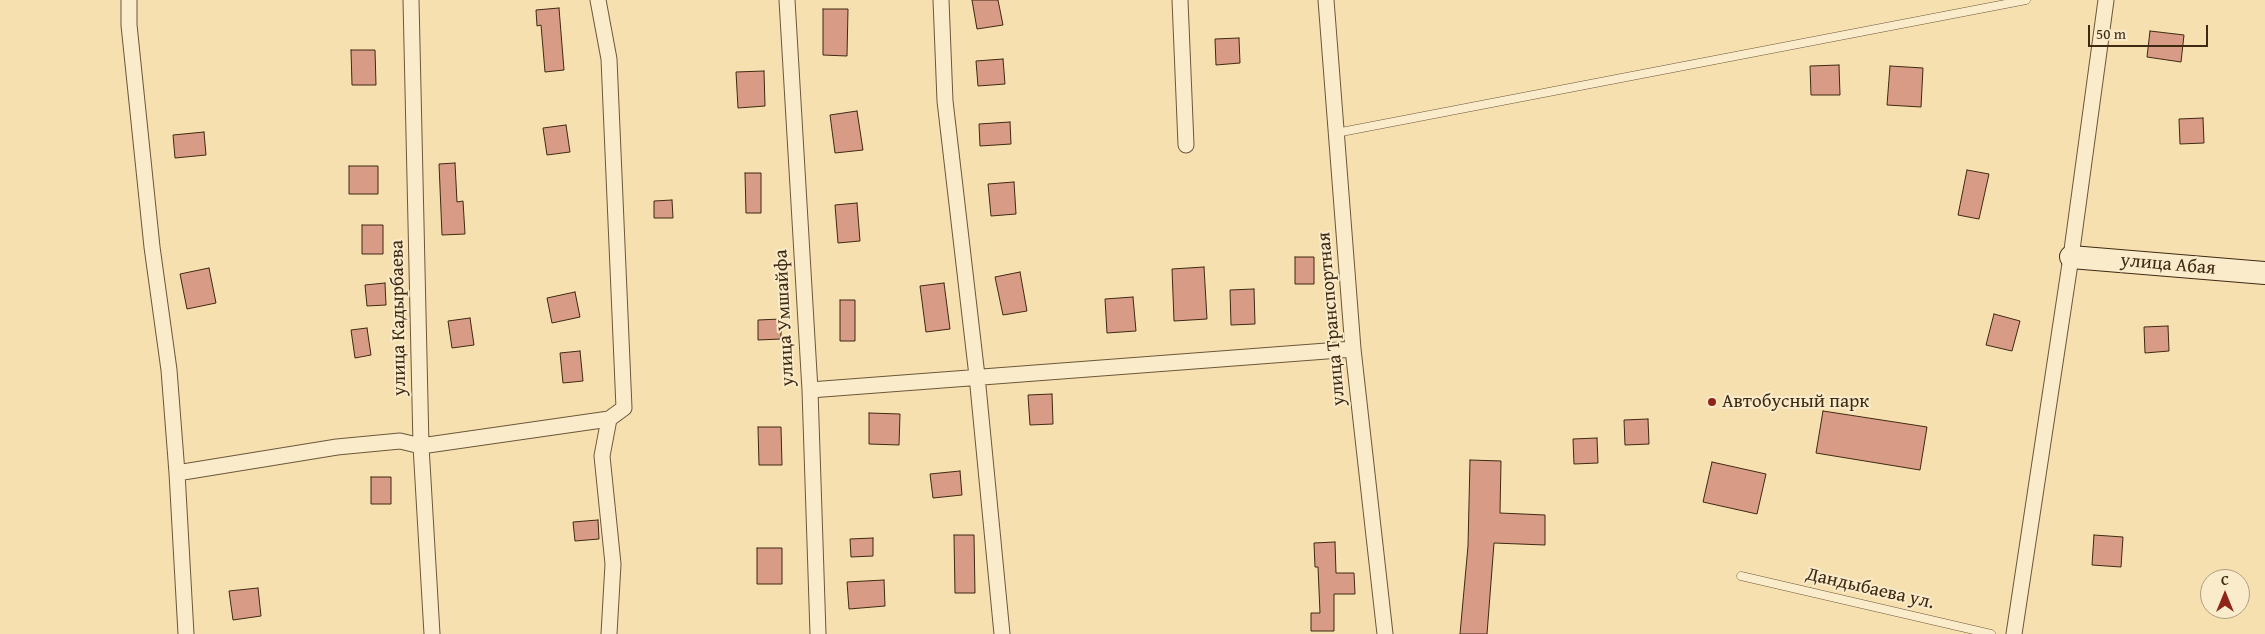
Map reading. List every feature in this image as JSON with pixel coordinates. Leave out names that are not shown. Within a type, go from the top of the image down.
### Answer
[{"type":"street","points":[[129,0],[129,24],[151,237],[169,370],[186,634]]},
{"type":"street","name":"улица Кадырбаева","points":[[411,0],[422,446],[432,634]]},
{"type":"street","points":[[177,472],[336,447],[400,440],[422,446],[609,420],[624,408],[609,60],[598,0]]},
{"type":"street","name":"улица Умшайфа","points":[[787,0],[810,390],[818,634]]},
{"type":"street","points":[[941,0],[945,101],[977,376],[1002,634]]},
{"type":"street","points":[[1180,0],[1186,145]]},
{"type":"street","name":"улица Транспортная","points":[[1326,0],[1353,349],[1385,634]]},
{"type":"street","points":[[2014,634],[2071,256],[2106,0]]},
{"type":"street","name":"улица Абая","points":[[2071,256],[2265,273]]},
{"type":"street","points":[[810,390],[1353,349]]},
{"type":"street","points":[[609,420],[602,456],[613,564],[609,634]]},
{"type":"lane","points":[[1336,132],[2026,0]]},
{"type":"lane","name":"Дандыбаева ул.","points":[[1741,576],[1991,634]]},
{"type":"building","points":[[972,0],[998,0],[1003,25],[977,29]]},
{"type":"building","points":[[559,8],[564,70],[545,72],[541,25],[537,26],[536,10]]},
{"type":"building","points":[[823,9],[848,9],[847,56],[823,55]]},
{"type":"building","points":[[2150,31],[2184,35],[2181,62],[2147,57]]},
{"type":"building","points":[[1239,38],[1240,63],[1216,65],[1215,39]]},
{"type":"building","points":[[351,50],[375,50],[376,85],[352,85]]},
{"type":"building","points":[[1003,59],[1005,84],[978,86],[976,61]]},
{"type":"building","points":[[1839,65],[1840,95],[1811,95],[1810,66]]},
{"type":"building","points":[[1890,66],[1923,68],[1921,107],[1887,105]]},
{"type":"building","points":[[764,71],[765,106],[738,108],[736,72]]},
{"type":"building","points":[[857,111],[863,150],[835,153],[830,115]]},
{"type":"building","points":[[2203,118],[2204,143],[2180,144],[2179,119]]},
{"type":"building","points":[[1010,122],[1011,144],[980,146],[979,124]]},
{"type":"building","points":[[566,125],[570,152],[547,155],[543,128]]},
{"type":"building","points":[[204,132],[206,155],[175,158],[173,135]]},
{"type":"building","points":[[455,163],[457,202],[463,201],[465,234],[442,235],[439,164]]},
{"type":"building","points":[[349,166],[378,166],[378,194],[349,194]]},
{"type":"building","points":[[1967,170],[1989,174],[1979,219],[1958,215]]},
{"type":"building","points":[[745,173],[761,173],[761,213],[746,213]]},
{"type":"building","points":[[1014,182],[1016,214],[991,216],[988,184]]},
{"type":"building","points":[[672,200],[673,218],[654,218],[654,201]]},
{"type":"building","points":[[857,203],[860,241],[838,243],[835,205]]},
{"type":"building","points":[[362,225],[383,225],[383,254],[362,254]]},
{"type":"building","points":[[1295,257],[1314,257],[1314,284],[1295,284]]},
{"type":"building","points":[[1204,267],[1207,319],[1174,321],[1172,269]]},
{"type":"building","points":[[209,268],[216,303],[187,309],[180,274]]},
{"type":"building","points":[[1020,272],[1027,311],[1003,315],[995,277]]},
{"type":"building","points":[[385,283],[386,305],[367,306],[365,285]]},
{"type":"building","points":[[944,283],[950,329],[926,332],[920,286]]},
{"type":"building","points":[[1254,289],[1255,324],[1231,325],[1230,290]]},
{"type":"building","points":[[575,292],[580,317],[552,323],[547,298]]},
{"type":"building","points":[[1133,297],[1136,331],[1107,333],[1105,299]]},
{"type":"building","points":[[840,300],[855,300],[855,341],[840,341]]},
{"type":"building","points":[[1994,314],[2020,321],[2012,351],[1986,345]]},
{"type":"building","points":[[470,318],[474,345],[452,348],[448,321]]},
{"type":"building","points":[[781,319],[781,339],[758,340],[758,320]]},
{"type":"building","points":[[2168,326],[2169,351],[2145,353],[2144,327]]},
{"type":"building","points":[[367,328],[371,355],[355,358],[351,330]]},
{"type":"building","points":[[580,351],[583,381],[563,383],[560,353]]},
{"type":"building","points":[[1052,394],[1053,424],[1030,425],[1028,395]]},
{"type":"building","points":[[1823,411],[1927,427],[1920,470],[1816,453]]},
{"type":"building","points":[[869,413],[900,414],[899,445],[869,444]]},
{"type":"building","points":[[1648,419],[1649,444],[1625,445],[1624,420]]},
{"type":"building","points":[[758,427],[781,427],[782,465],[759,465]]},
{"type":"building","points":[[1597,438],[1598,463],[1574,464],[1573,439]]},
{"type":"building","points":[[1470,460],[1501,461],[1500,513],[1545,515],[1545,545],[1494,543],[1487,634],[1460,634],[1468,546]]},
{"type":"building","points":[[1712,462],[1766,474],[1757,514],[1703,502]]},
{"type":"building","points":[[960,471],[962,495],[933,498],[930,474]]},
{"type":"building","points":[[371,477],[391,477],[391,504],[371,504]]},
{"type":"building","points":[[598,520],[599,539],[575,541],[573,522]]},
{"type":"building","points":[[954,535],[974,535],[975,593],[955,593]]},
{"type":"building","points":[[2094,535],[2123,537],[2121,567],[2092,565]]},
{"type":"building","points":[[873,538],[873,556],[851,557],[850,539]]},
{"type":"building","points":[[1335,542],[1336,573],[1354,573],[1355,594],[1334,594],[1334,631],[1311,631],[1311,613],[1320,613],[1318,567],[1315,567],[1314,543]]},
{"type":"building","points":[[757,548],[782,548],[782,584],[757,584]]},
{"type":"building","points":[[884,580],[885,606],[849,609],[847,582]]},
{"type":"building","points":[[258,588],[261,616],[233,620],[229,591]]},
{"type":"place","name":"Автобусный парк","points":[[1712,402]]}]
